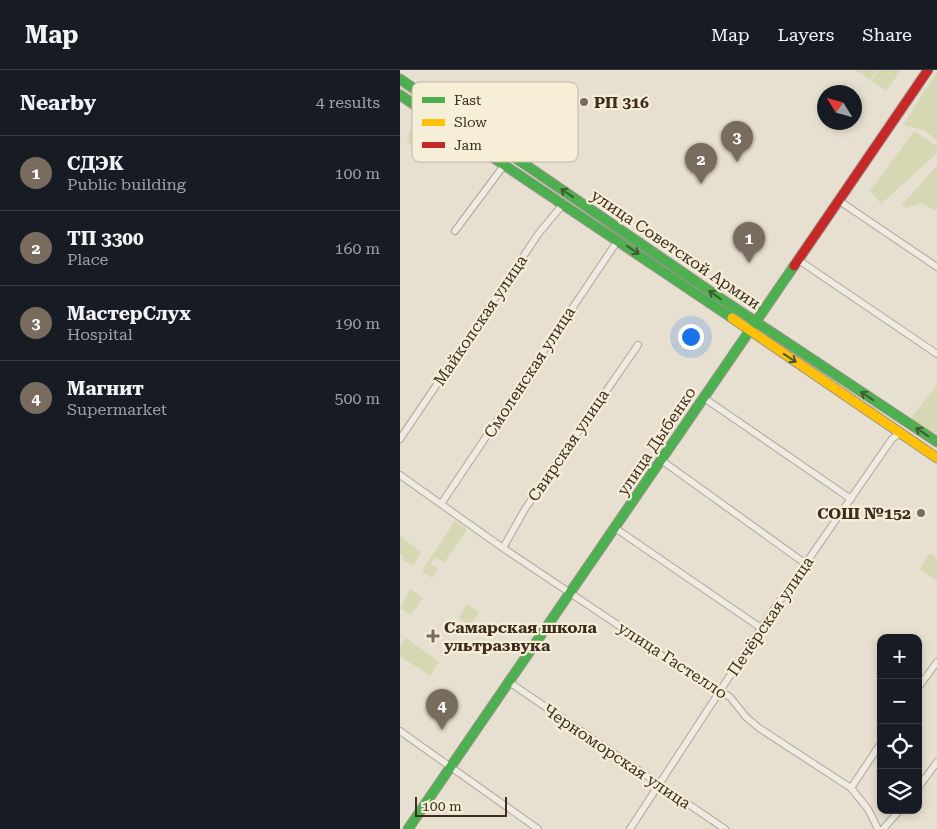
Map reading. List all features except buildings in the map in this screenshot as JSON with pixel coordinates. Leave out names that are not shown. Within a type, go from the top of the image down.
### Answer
[{"type":"main road","name":"улица Дыбенко","points":[[408,829],[928,70]]},
{"type":"main road","name":"улица Советской Армии","points":[[400,79],[412,87]]},
{"type":"main road","name":"улица Советской Армии","points":[[400,96],[412,104]]},
{"type":"main road","name":"улица Советской Армии","points":[[502,162],[937,458]]},
{"type":"main road","name":"улица Советской Армии","points":[[522,162],[756,322],[937,442]]},
{"type":"main road","points":[[900,433],[908,422]]},
{"type":"street","points":[[455,231],[505,164]]},
{"type":"street","points":[[838,200],[937,267]]},
{"type":"street","name":"Майкопская улица","points":[[400,439],[539,233],[564,203]]},
{"type":"street","name":"Смоленская улица","points":[[441,504],[618,240]]},
{"type":"street","points":[[797,259],[937,354]]},
{"type":"street","name":"Свирская улица","points":[[503,548],[525,509],[638,345]]},
{"type":"street","points":[[704,398],[850,499]]},
{"type":"street","name":"Печёрская улица","points":[[630,829],[761,628],[892,439],[900,433]]},
{"type":"street","points":[[661,460],[806,564]]},
{"type":"street","name":"улица Гастелло","points":[[400,475],[503,548],[611,620],[638,641],[730,697],[746,717],[760,728],[851,788],[868,809],[878,829]]},
{"type":"street","points":[[615,528],[761,628]]},
{"type":"street","points":[[922,683],[937,662]]},
{"type":"street","name":"Черноморская улица","points":[[509,682],[657,785],[726,829]]},
{"type":"street","points":[[400,730],[538,829]]},
{"type":"street","points":[[851,788],[877,750]]},
{"type":"street","points":[[922,783],[937,762]]},
{"type":"street","points":[[883,829],[896,814]]},
{"type":"green space","points":[[855,70],[877,70],[870,80]]},
{"type":"green space","points":[[879,70],[901,70],[886,91],[871,81]]},
{"type":"green space","points":[[937,72],[937,141],[924,130],[903,125]]},
{"type":"green space","points":[[400,81],[412,89],[412,98],[400,90]]},
{"type":"green space","points":[[412,129],[412,145],[408,142],[407,136]]},
{"type":"green space","points":[[914,131],[937,146],[937,153],[881,204],[870,191]]},
{"type":"green space","points":[[937,165],[937,211],[921,203],[906,208],[902,205]]},
{"type":"green space","points":[[937,385],[937,437],[910,419]]},
{"type":"green space","points":[[455,521],[467,529],[444,563],[435,557],[430,564],[438,569],[432,578],[422,571]]},
{"type":"green space","points":[[400,536],[421,552],[414,565],[401,559],[403,556],[400,554]]},
{"type":"green space","points":[[930,553],[937,558],[937,581],[920,569]]},
{"type":"green space","points":[[410,589],[423,598],[411,615],[400,608]]},
{"type":"green space","points":[[467,604],[479,613],[470,626],[458,617]]},
{"type":"green space","points":[[406,638],[439,662],[430,676],[400,656],[400,646]]},
{"type":"traffic: fast","points":[[400,79],[412,87]]},
{"type":"traffic: fast","points":[[400,95],[412,103]]},
{"type":"traffic: fast","points":[[500,162],[732,318]]},
{"type":"traffic: fast","points":[[521,162],[723,300],[937,442]]},
{"type":"traffic: fast","points":[[408,829],[794,266]]},
{"type":"traffic: slow","points":[[732,318],[937,458]]},
{"type":"traffic: jam","points":[[794,266],[928,70]]},
{"type":"place","name":"РП 316","points":[[584,102]]},
{"type":"place","name":"МастерСлух","points":[[737,162]]},
{"type":"place","name":"ТП 3300","points":[[701,184]]},
{"type":"place","name":"СДЭК","points":[[749,263]]},
{"type":"place","name":"СОШ №152","points":[[921,513]]},
{"type":"place","name":"Самарская школа ультразвука","points":[[433,636]]},
{"type":"place","name":"Магнит","points":[[442,730]]}]
